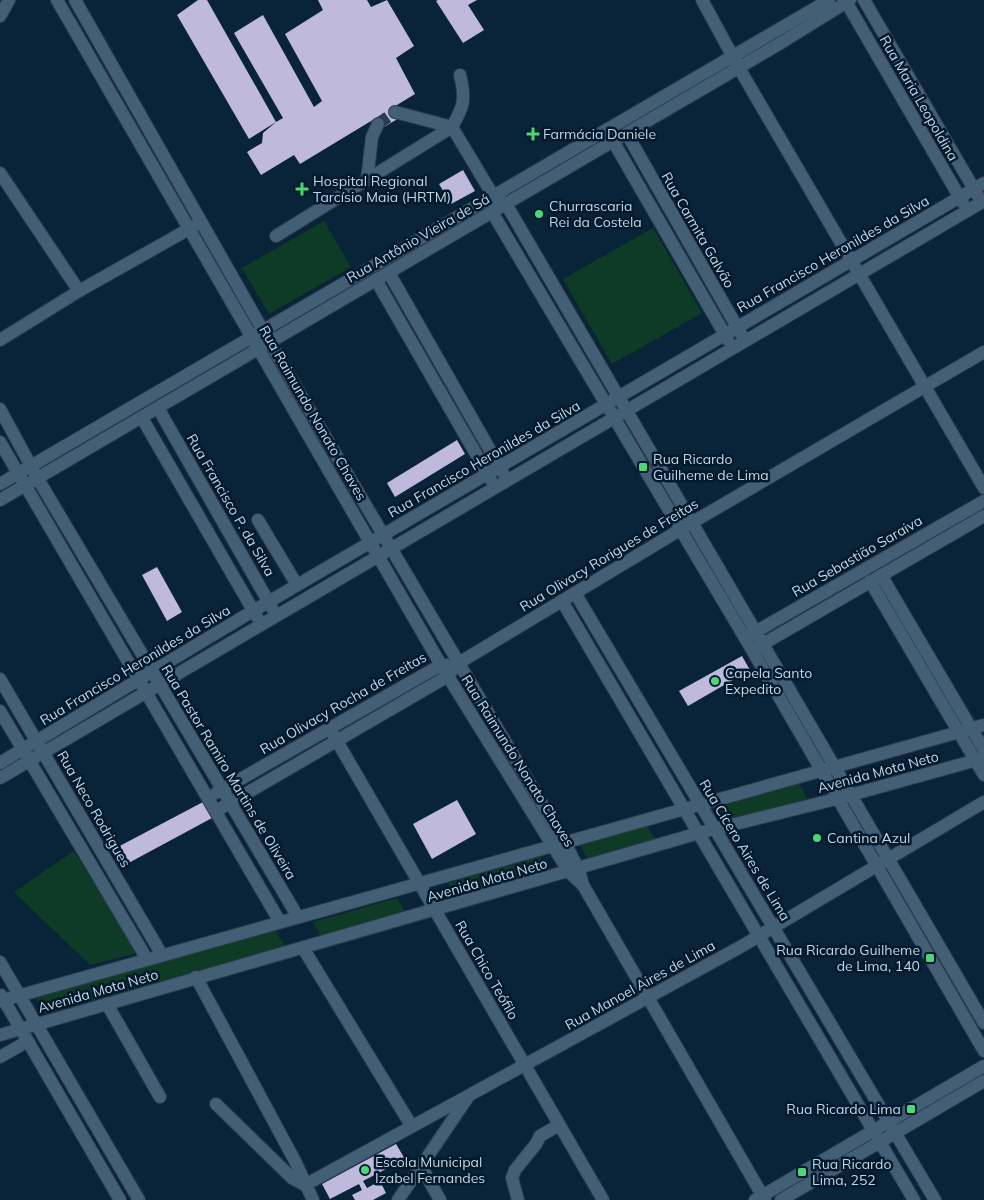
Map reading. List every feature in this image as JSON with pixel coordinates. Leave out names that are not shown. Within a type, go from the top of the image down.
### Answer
[{"type":"street","points":[[0,16],[9,0]]},
{"type":"street","name":"Rua Raimundo Nonato Chaves","points":[[57,0],[444,670],[502,751]]},
{"type":"street","name":"Rua Raimundo Nonato Chaves","points":[[75,0],[263,330],[457,664],[502,751],[583,885],[648,998],[760,1199]]},
{"type":"street","points":[[702,0],[736,63],[984,488]]},
{"type":"street","name":"Rua Antônio Vieira de Sá","points":[[0,500],[627,134],[829,0]]},
{"type":"street","name":"Rua Maria Leopoldina","points":[[864,0],[938,127],[979,186],[983,202]]},
{"type":"street","name":"Rua Antônio Vieira de Sá","points":[[0,484],[494,197],[847,1]]},
{"type":"street","name":"Rua Maria Leopoldina","points":[[847,1],[967,211]]},
{"type":"street","points":[[276,236],[452,127],[463,109],[464,98],[460,75]]},
{"type":"street","points":[[125,117],[138,110]]},
{"type":"street","points":[[395,112],[452,127],[494,197],[506,204],[757,631],[984,1023]]},
{"type":"street","points":[[367,180],[372,137],[378,124]]},
{"type":"street","points":[[924,136],[938,127]]},
{"type":"street","name":"Rua Carmita Galvão","points":[[627,134],[745,340]]},
{"type":"street","points":[[613,142],[732,347]]},
{"type":"street","points":[[0,173],[79,291]]},
{"type":"street","name":"Rua Francisco Heronildes da Silva","points":[[0,778],[26,755],[36,741],[370,542],[979,186]]},
{"type":"street","points":[[494,197],[492,212],[612,417],[745,638],[836,799],[984,1051]]},
{"type":"street","name":"Rua Francisco Heronildes da Silva","points":[[0,763],[43,752],[146,694],[494,486],[983,202]]},
{"type":"street","points":[[0,340],[79,291],[202,221]]},
{"type":"street","points":[[389,273],[506,480]]},
{"type":"street","points":[[376,280],[494,486]]},
{"type":"street","points":[[805,288],[812,301]]},
{"type":"street","name":"Rua Olivacy Rorigues de Freitas","points":[[457,664],[693,522],[984,352]]},
{"type":"street","points":[[429,371],[441,365]]},
{"type":"street","name":"Rua Francisco P. da Silva","points":[[158,408],[277,617]]},
{"type":"street","name":"Rua Pastor Ramiro Martins de Oliveira","points":[[0,409],[38,479],[298,918]]},
{"type":"street","points":[[142,418],[261,626]]},
{"type":"street","points":[[0,442],[137,680],[216,810],[280,922]]},
{"type":"street","name":"Rua Sebastião Saraiva","points":[[745,638],[984,501]]},
{"type":"street","name":"Rua Sebastião Saraiva","points":[[752,650],[984,516]]},
{"type":"street","points":[[258,520],[297,585]]},
{"type":"street","points":[[875,578],[984,750]]},
{"type":"street","points":[[875,578],[959,732],[980,759],[984,775]]},
{"type":"street","name":"Rua Cícero Aires de Lima","points":[[575,593],[935,1200]]},
{"type":"street","points":[[562,601],[914,1200]]},
{"type":"street","points":[[730,614],[742,607]]},
{"type":"street","name":"Rua Olivacy Rocha de Freitas","points":[[208,798],[296,748],[333,734],[457,664]]},
{"type":"street","name":"Rua Neco Rodrigues","points":[[0,679],[162,955]]},
{"type":"street","points":[[0,711],[148,959]]},
{"type":"street","points":[[631,718],[644,711]]},
{"type":"street","name":"Avenida Mota Neto","points":[[1,999],[420,884],[984,724]]},
{"type":"street","name":"Rua Olivacy Rocha de Freitas","points":[[216,810],[302,760],[333,734]]},
{"type":"street","name":"Rua Chico Teófilo","points":[[333,734],[603,1200]]},
{"type":"street","points":[[296,748],[302,760]]},
{"type":"street","name":"Avenida Mota Neto","points":[[0,1035],[24,1035],[37,1024],[196,977],[435,911],[699,833],[836,799],[980,759]]},
{"type":"street","name":"Rua Manoel Aires de Lima","points":[[305,1185],[411,1125],[525,1066],[759,936],[984,802]]},
{"type":"street","points":[[304,948],[411,1125]]},
{"type":"street","points":[[0,962],[139,1200]]},
{"type":"street","points":[[196,977],[313,1200]]},
{"type":"street","points":[[1,999],[120,1200]]},
{"type":"street","points":[[107,1004],[160,1097]]},
{"type":"street","points":[[0,1057],[24,1035]]},
{"type":"street","points":[[760,1199],[984,1066]]},
{"type":"street","points":[[781,1200],[984,1081]]},
{"type":"street","points":[[398,1200],[469,1095]]},
{"type":"street","points":[[216,1104],[292,1178],[305,1185]]},
{"type":"street","points":[[518,1200],[512,1178],[514,1170],[536,1144],[540,1136],[559,1125]]},
{"type":"street","points":[[421,1166],[440,1200]]},
{"type":"green space","points":[[324,221],[351,267],[269,314],[242,268]]},
{"type":"green space","points":[[653,228],[702,313],[612,364],[563,279]]},
{"type":"green space","points":[[799,782],[807,799],[724,821],[716,808]]},
{"type":"green space","points":[[647,826],[656,840],[588,859],[580,845]]},
{"type":"green space","points":[[74,851],[137,953],[90,965],[14,892]]},
{"type":"green space","points":[[540,857],[549,872],[458,899],[447,883]]},
{"type":"green space","points":[[397,898],[406,913],[322,938],[313,922]]},
{"type":"green space","points":[[275,931],[285,946],[46,1014],[35,996]]},
{"type":"building","points":[[198,0],[207,0],[276,122],[249,139],[177,15]]},
{"type":"building","points":[[318,0],[367,0],[371,7],[387,0],[414,46],[396,58],[415,94],[392,108],[399,118],[381,129],[376,118],[300,164],[294,155],[261,175],[247,152],[262,143],[263,133],[283,118],[234,33],[263,15],[314,107],[322,101],[285,34],[323,10]]},
{"type":"building","points":[[477,0],[468,5],[484,30],[463,43],[436,1]]},
{"type":"building","points":[[463,170],[475,191],[451,204],[439,184]]},
{"type":"building","points":[[457,440],[465,454],[395,497],[387,483]]},
{"type":"building","points":[[157,567],[182,612],[167,621],[142,575]]},
{"type":"building","name":"Capela Santo Expedito","points":[[742,656],[750,670],[688,706],[679,691]]},
{"type":"building","points":[[457,800],[476,834],[432,859],[413,824]]},
{"type":"building","points":[[203,802],[212,818],[123,866],[114,849]]},
{"type":"building","name":"Escola Municipal Izabel Fernandes","points":[[396,1144],[405,1159],[363,1181],[367,1188],[380,1181],[386,1193],[373,1200],[355,1200],[352,1195],[362,1190],[359,1184],[330,1199],[322,1184]]},
{"type":"tunnel","points":[[378,124],[395,112]]},
{"type":"place","name":"Farmácia Daniele","points":[[533,134]]},
{"type":"place","name":"Hospital Regional Tarcísio Maia (HRTM)","points":[[302,189]]},
{"type":"place","name":"Churrascaria Rei da Costela","points":[[539,214]]},
{"type":"place","name":"Rua Ricardo Guilheme de Lima","points":[[643,467]]},
{"type":"place","name":"Capela Santo Expedito","points":[[715,681]]},
{"type":"place","name":"Cantina Azul","points":[[817,838]]},
{"type":"place","name":"Rua Ricardo Guilheme de Lima, 140","points":[[930,958]]},
{"type":"place","name":"Rua Ricardo Lima","points":[[911,1109]]},
{"type":"place","name":"Escola Municipal Izabel Fernandes","points":[[365,1170]]},
{"type":"place","name":"Rua Ricardo Lima, 252","points":[[802,1172]]}]
